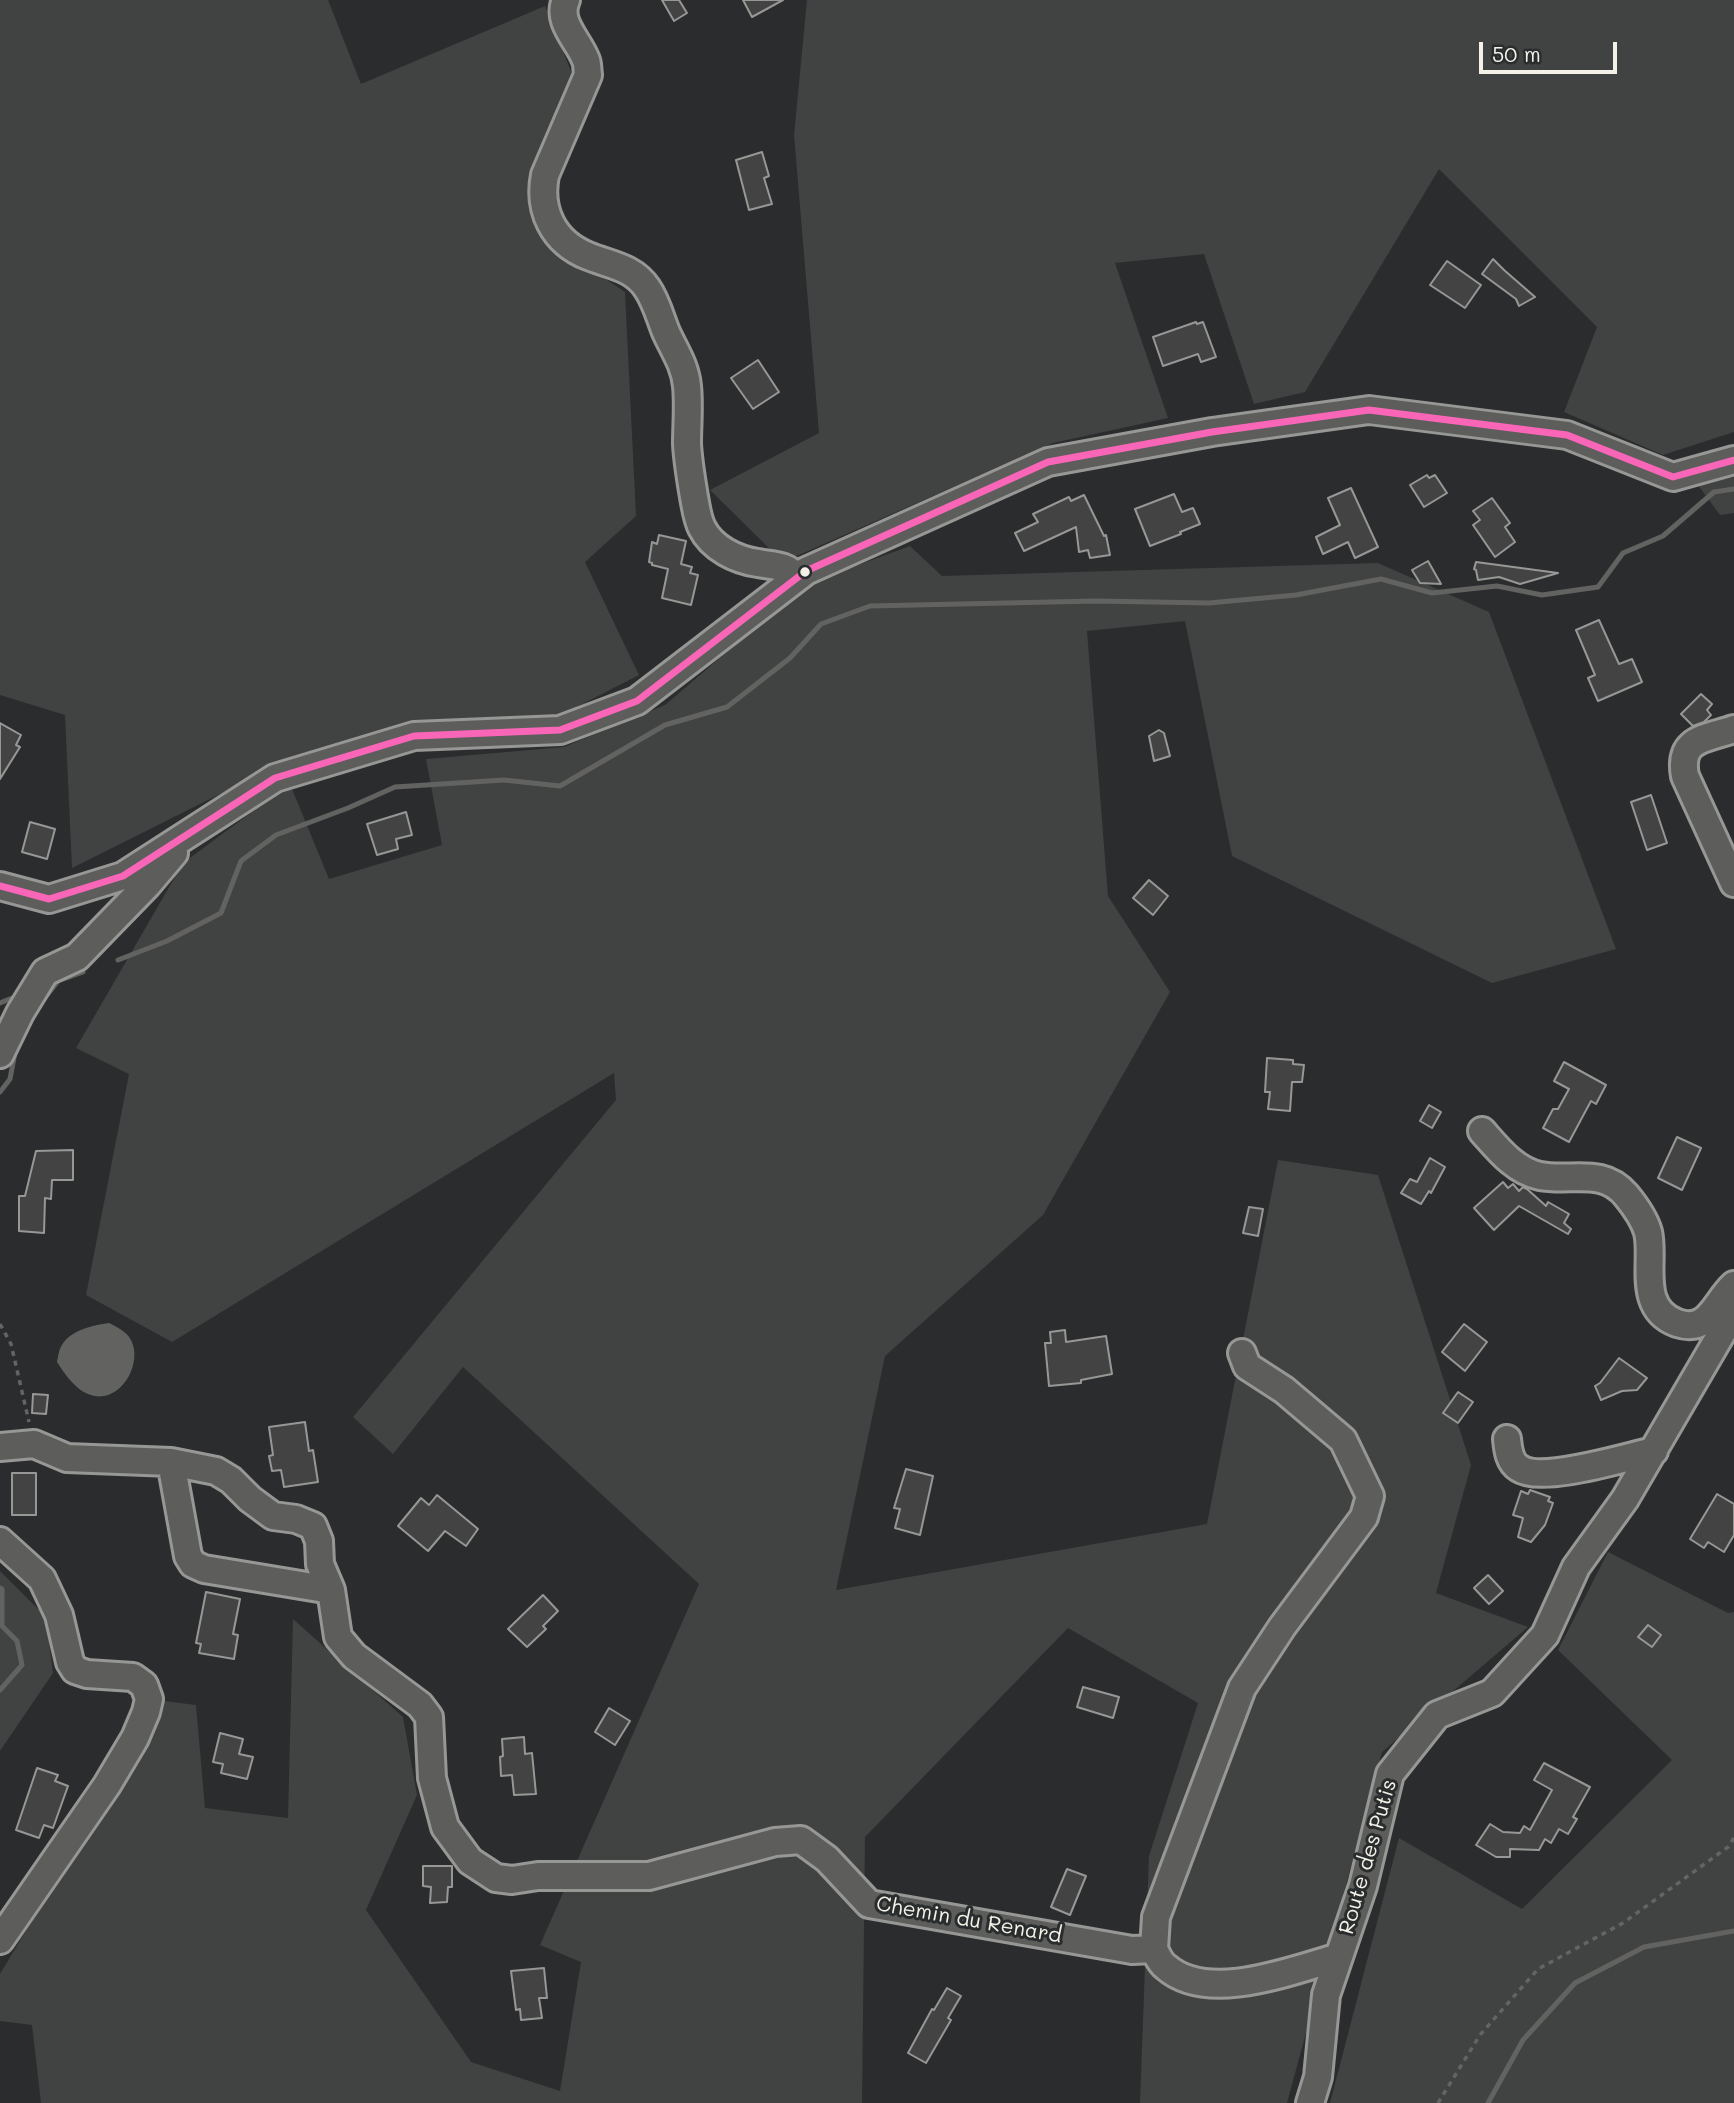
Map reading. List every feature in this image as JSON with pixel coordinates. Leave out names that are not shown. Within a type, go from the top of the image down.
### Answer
[{"type":"street","points":[[566,0],[565,19],[587,61],[588,75],[545,174],[541,192],[543,207],[550,222],[573,247],[635,274],[646,286],[655,303],[684,370],[689,458],[697,516],[702,528],[710,539],[731,555],[744,561],[783,566],[790,569],[796,577]]},
{"type":"street","points":[[0,886],[49,898],[124,876],[275,778],[414,736],[560,730],[637,701],[796,577],[818,564],[1048,462],[1212,432],[1369,410],[1567,435],[1673,477],[1734,460]]},
{"type":"street","points":[[1734,729],[1692,743],[1685,750],[1682,762],[1685,776],[1734,883]]},
{"type":"street","points":[[0,1054],[20,1013],[45,972],[77,957],[147,885],[194,831]]},
{"type":"street","points":[[1482,1131],[1516,1166],[1539,1176],[1605,1179],[1618,1187],[1639,1211],[1649,1233],[1649,1284],[1655,1303],[1664,1315],[1677,1323],[1696,1325],[1709,1319],[1734,1285]]},
{"type":"street","name":"Route des Putis","points":[[1310,2103],[1318,2077],[1326,1995],[1363,1886],[1390,1774],[1437,1716],[1492,1693],[1545,1635],[1576,1567],[1625,1499],[1734,1312]]},
{"type":"street","points":[[1242,1353],[1247,1366],[1283,1390],[1343,1440],[1370,1496],[1370,1504],[1344,1546],[1282,1627],[1242,1688],[1156,1917],[1154,1949],[1163,1965],[1177,1976],[1211,1983],[1251,1982],[1339,1957]]},
{"type":"street","points":[[1507,1438],[1509,1457],[1516,1467],[1528,1473],[1548,1474],[1654,1451]]},
{"type":"street","name":"Chemin du Renard","points":[[0,1447],[34,1444],[67,1458],[171,1462],[216,1471],[231,1480],[273,1516],[296,1519],[313,1526],[319,1541],[320,1563],[331,1590],[338,1637],[354,1656],[420,1705],[429,1717],[432,1778],[445,1827],[470,1861],[496,1878],[512,1880],[538,1876],[649,1875],[775,1842],[800,1840],[827,1859],[869,1903],[1132,1950],[1154,1949]]},
{"type":"street","points":[[171,1462],[188,1556],[193,1564],[204,1569],[331,1590]]},
{"type":"street","points":[[0,1541],[42,1579],[59,1615],[70,1662],[75,1670],[87,1674],[133,1677],[144,1685],[149,1699],[135,1738],[107,1785],[0,1940]]},
{"type":"path","points":[[0,1324],[11,1344],[34,1444]]},
{"type":"path","points":[[1438,2103],[1480,2035],[1538,1969],[1623,1923],[1728,1847],[1734,1838]]},
{"type":"shaded area","points":[[0,0],[328,0],[361,84],[545,6],[572,74],[533,193],[553,244],[625,292],[636,516],[585,562],[639,675],[561,715],[403,723],[252,778],[72,868],[65,715],[0,695]]},
{"type":"shaded area","points":[[807,0],[1734,0],[1734,432],[1663,455],[1564,412],[1597,327],[1439,169],[1305,392],[1254,404],[1204,254],[1115,263],[1168,418],[1053,443],[783,562],[710,490],[819,433],[794,135]]},
{"type":"shaded area","points":[[1734,472],[1734,513],[1720,515],[1698,485]]},
{"type":"shaded area","points":[[910,546],[942,576],[1378,563],[1489,612],[1616,949],[1492,983],[1232,856],[1185,621],[1087,631],[1108,896],[1170,992],[1043,1215],[885,1356],[836,1590],[1207,1524],[1278,1160],[1378,1175],[1471,1465],[1436,1593],[1528,1627],[1382,1752],[1287,2103],[1140,2103],[1149,1856],[1198,1703],[1068,1628],[865,1837],[862,2103],[41,2103],[32,2025],[0,2021],[0,1974],[164,1701],[196,1705],[205,1808],[288,1818],[293,1619],[403,1717],[417,1795],[366,1910],[471,2062],[560,2091],[581,1962],[540,1945],[699,1584],[463,1367],[393,1454],[353,1417],[616,1100],[614,1073],[172,1342],[86,1295],[129,1074],[76,1048],[183,863],[290,784],[329,879],[442,845],[426,759],[564,747],[665,705],[806,584]]},
{"type":"shaded area","points":[[109,1323],[122,1330],[131,1340],[134,1361],[131,1372],[126,1381],[109,1395],[88,1394],[66,1376],[57,1362],[59,1353],[66,1340],[77,1332]]},
{"type":"shaded area","points":[[1608,1552],[1728,1613],[1734,1612],[1734,2103],[1330,2103],[1399,1838],[1522,1909],[1672,1760],[1558,1650]]},
{"type":"shaded area","points":[[0,1571],[46,1617],[53,1673],[0,1751]]},
{"type":"building","points":[[662,0],[679,0],[687,13],[674,21]]},
{"type":"building","points":[[743,0],[783,0],[752,17]]},
{"type":"building","points":[[762,152],[769,176],[764,178],[772,204],[749,210],[736,160]]},
{"type":"building","points":[[1493,259],[1535,297],[1519,306],[1516,299],[1482,274]]},
{"type":"building","points":[[1447,261],[1481,285],[1465,308],[1430,285]]},
{"type":"building","points":[[1203,322],[1216,357],[1201,362],[1198,354],[1163,366],[1153,337]]},
{"type":"building","points":[[758,360],[779,392],[753,409],[731,378]]},
{"type":"building","points":[[1427,475],[1429,478],[1435,475],[1447,493],[1424,507],[1410,485]]},
{"type":"building","points":[[1351,488],[1378,547],[1355,558],[1348,542],[1323,554],[1316,537],[1340,525],[1328,498]]},
{"type":"building","points":[[1174,494],[1182,512],[1193,508],[1200,524],[1150,546],[1135,509]]},
{"type":"building","points":[[1084,495],[1104,536],[1106,535],[1110,555],[1090,558],[1088,550],[1079,552],[1076,527],[1024,551],[1015,533],[1038,522],[1033,514],[1069,497],[1071,501]]},
{"type":"building","points":[[1492,498],[1510,523],[1505,527],[1515,542],[1495,557],[1473,525],[1480,520],[1473,511]]},
{"type":"building","points":[[659,535],[686,541],[681,564],[692,567],[690,573],[698,575],[691,605],[662,598],[668,569],[649,562],[652,542],[657,544]]},
{"type":"building","points":[[1428,561],[1441,584],[1420,583],[1412,570]]},
{"type":"building","points":[[1476,562],[1558,573],[1520,584],[1499,577],[1478,580],[1474,569]]},
{"type":"building","points":[[1599,620],[1619,664],[1632,659],[1642,682],[1598,701],[1588,678],[1595,675],[1576,630]]},
{"type":"building","points":[[1701,694],[1712,704],[1707,710],[1711,715],[1704,722],[1693,726],[1681,714]]},
{"type":"building","points":[[0,723],[21,735],[16,745],[20,747],[0,779]]},
{"type":"building","points":[[1159,730],[1164,733],[1170,756],[1154,761],[1149,736]]},
{"type":"building","points":[[1651,795],[1667,843],[1647,850],[1631,802]]},
{"type":"building","points":[[406,812],[412,835],[396,839],[398,849],[377,855],[367,824]]},
{"type":"building","points":[[30,822],[55,829],[47,859],[22,852]]},
{"type":"building","points":[[1149,880],[1168,896],[1153,915],[1133,898]]},
{"type":"building","points":[[1267,1058],[1293,1060],[1293,1064],[1304,1065],[1302,1082],[1292,1082],[1290,1111],[1268,1109],[1270,1092],[1265,1092]]},
{"type":"building","points":[[1564,1062],[1606,1085],[1596,1104],[1591,1101],[1569,1142],[1543,1128],[1553,1109],[1558,1109],[1569,1089],[1554,1081]]},
{"type":"building","points":[[1429,1105],[1441,1112],[1432,1128],[1420,1121]]},
{"type":"building","points":[[1677,1137],[1701,1148],[1682,1190],[1658,1178]]},
{"type":"building","points":[[73,1150],[73,1180],[52,1180],[51,1199],[45,1198],[44,1233],[19,1231],[19,1196],[25,1196],[36,1151]]},
{"type":"building","points":[[1430,1158],[1445,1167],[1431,1193],[1429,1191],[1421,1204],[1401,1193],[1410,1179],[1417,1182]]},
{"type":"building","points":[[1503,1182],[1508,1188],[1513,1184],[1519,1191],[1523,1187],[1546,1206],[1548,1202],[1569,1214],[1564,1223],[1571,1229],[1568,1234],[1519,1206],[1494,1230],[1474,1208]]},
{"type":"building","points":[[1249,1207],[1263,1209],[1258,1236],[1243,1233]]},
{"type":"building","points":[[1464,1324],[1487,1342],[1465,1371],[1442,1352]]},
{"type":"building","points":[[1065,1330],[1066,1342],[1106,1336],[1112,1374],[1081,1380],[1081,1383],[1049,1386],[1045,1343],[1051,1343],[1050,1332]]},
{"type":"building","points":[[1619,1358],[1647,1378],[1637,1390],[1622,1391],[1601,1400],[1595,1386]]},
{"type":"building","points":[[1458,1392],[1473,1402],[1458,1423],[1443,1413]]},
{"type":"building","points":[[33,1394],[48,1395],[46,1414],[32,1413]]},
{"type":"building","points":[[305,1422],[309,1451],[313,1450],[318,1482],[284,1487],[281,1470],[272,1471],[269,1427]]},
{"type":"building","points":[[906,1469],[933,1476],[920,1535],[895,1528],[900,1509],[894,1508]]},
{"type":"building","points":[[12,1473],[36,1473],[36,1515],[12,1515]]},
{"type":"building","points":[[1530,1490],[1550,1497],[1548,1501],[1553,1503],[1545,1525],[1531,1542],[1518,1537],[1523,1518],[1513,1515],[1521,1491],[1528,1494]]},
{"type":"building","points":[[1717,1494],[1734,1504],[1734,1535],[1724,1552],[1708,1542],[1704,1548],[1690,1539]]},
{"type":"building","points":[[437,1495],[478,1529],[466,1546],[445,1531],[428,1551],[398,1526],[421,1498],[429,1505]]},
{"type":"building","points":[[1488,1575],[1503,1591],[1489,1604],[1474,1588]]},
{"type":"building","points":[[206,1592],[240,1599],[233,1634],[238,1635],[234,1659],[199,1653],[201,1644],[196,1643]]},
{"type":"building","points":[[543,1595],[558,1611],[543,1626],[546,1629],[527,1647],[508,1629]]},
{"type":"building","points":[[1648,1625],[1661,1635],[1652,1647],[1638,1637]]},
{"type":"building","points":[[1083,1687],[1119,1697],[1113,1718],[1077,1707]]},
{"type":"building","points":[[609,1708],[630,1721],[615,1745],[595,1732]]},
{"type":"building","points":[[220,1733],[243,1739],[239,1754],[253,1757],[247,1779],[221,1773],[223,1764],[213,1762]]},
{"type":"building","points":[[524,1737],[525,1754],[532,1753],[536,1794],[514,1795],[512,1775],[501,1776],[502,1739]]},
{"type":"building","points":[[1544,1763],[1590,1787],[1573,1817],[1577,1819],[1568,1834],[1559,1829],[1551,1843],[1545,1839],[1539,1850],[1510,1849],[1510,1857],[1496,1857],[1476,1845],[1490,1824],[1503,1832],[1520,1833],[1524,1826],[1530,1830],[1552,1790],[1534,1780]]},
{"type":"building","points":[[37,1768],[58,1775],[55,1781],[68,1786],[53,1828],[44,1825],[39,1838],[16,1830]]},
{"type":"building","points":[[423,1866],[452,1866],[452,1887],[448,1887],[447,1902],[430,1903],[431,1887],[423,1886]]},
{"type":"building","points":[[1067,1869],[1086,1876],[1070,1915],[1051,1907]]},
{"type":"building","points":[[544,1968],[547,1998],[539,1998],[542,2018],[521,2020],[520,2009],[516,2010],[511,1971]]},
{"type":"building","points":[[947,1988],[961,1996],[948,2018],[951,2020],[926,2063],[908,2053]]},
{"type":"waterway","points":[[118,960],[167,941],[221,913],[241,861],[276,835],[395,787],[504,780],[560,786],[665,725],[727,707],[790,658],[821,624],[870,606],[1096,601],[1209,603],[1296,595],[1381,579],[1432,593],[1497,586],[1542,595],[1598,587],[1623,553],[1663,536],[1714,492],[1734,489]]},
{"type":"waterway","points":[[41,1003],[58,981],[83,972]]},
{"type":"waterway","points":[[0,1003],[15,997]]},
{"type":"waterway","points":[[0,1092],[10,1079],[16,1047]]},
{"type":"waterway","points":[[0,1588],[2,1626],[17,1641],[22,1665],[0,1690]]},
{"type":"waterway","points":[[1488,2103],[1523,2040],[1575,1983],[1644,1947],[1734,1931]]},
{"type":"transit line","points":[[0,886],[49,899],[123,876],[275,778],[414,736],[560,730],[637,701],[806,571],[1048,462],[1212,432],[1369,410],[1567,435],[1673,477],[1734,460]]}]
